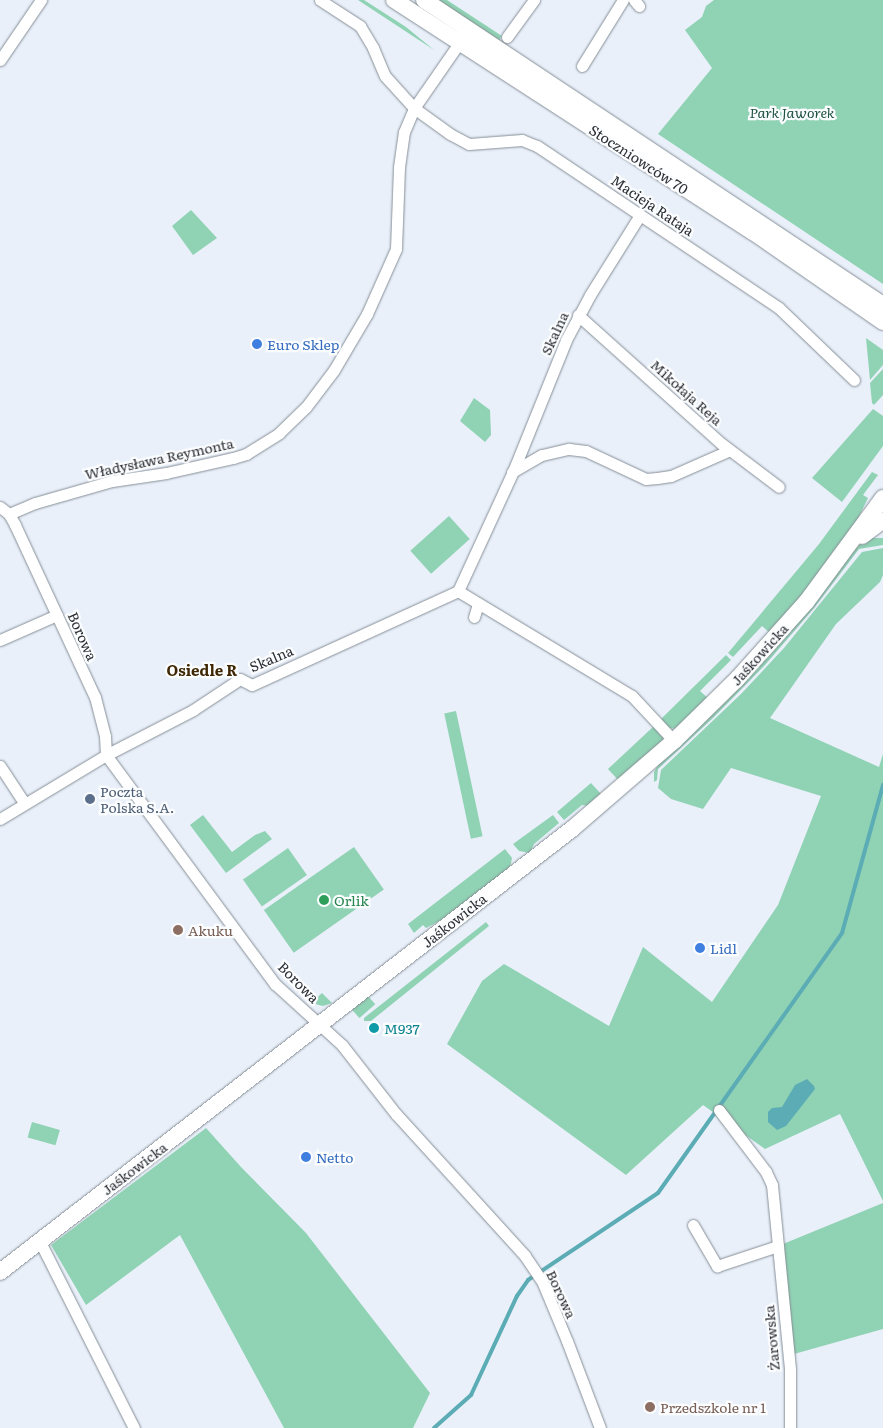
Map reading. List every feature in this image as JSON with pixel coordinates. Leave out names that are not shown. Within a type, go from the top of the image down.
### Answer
[{"type":"street","points":[[0,60],[41,0]]},
{"type":"street","points":[[320,0],[360,26],[373,48],[384,76],[414,108]]},
{"type":"street","name":"Stoczniowców 70","points":[[394,0],[753,232],[883,322]]},
{"type":"street","name":"Stoczniowców 70","points":[[424,0],[883,305]]},
{"type":"street","points":[[506,37],[534,0]]},
{"type":"street","points":[[582,66],[623,0]]},
{"type":"street","name":"Władysława Reymonta","points":[[4,510],[112,481],[175,471],[246,454],[279,433],[306,407],[334,370],[367,314],[396,249],[401,143],[414,108],[469,29]]},
{"type":"street","name":"Macieja Rataja","points":[[414,108],[465,143],[530,142],[779,308],[854,380]]},
{"type":"street","name":"Skalna","points":[[0,819],[106,756],[193,710],[240,679],[252,685],[458,591],[512,472],[578,315],[640,215]]},
{"type":"street","name":"Mikołaja Reja","points":[[578,315],[730,450],[779,486]]},
{"type":"street","points":[[512,472],[542,455],[569,449],[586,451],[646,479],[657,478],[671,476],[730,450]]},
{"type":"street","name":"Jaśkowicka","points":[[0,1272],[572,829],[674,741],[738,678],[807,601],[883,498]]},
{"type":"street","name":"Borowa","points":[[4,510],[58,616],[95,697],[105,736],[106,756],[275,984],[342,1045],[396,1114],[525,1256],[537,1274],[567,1341],[600,1428]]},
{"type":"street","name":"Jaśkowicka","points":[[836,563],[866,532],[883,520]]},
{"type":"street","points":[[866,532],[883,533]]},
{"type":"street","points":[[458,591],[632,696],[674,741]]},
{"type":"street","points":[[474,617],[478,604]]},
{"type":"street","points":[[0,640],[58,616]]},
{"type":"street","points":[[0,766],[25,804]]},
{"type":"street","name":"Żarowska","points":[[719,1110],[770,1180],[790,1370],[790,1428]]},
{"type":"street","points":[[694,1224],[717,1266],[778,1246]]},
{"type":"street","points":[[39,1240],[134,1428]]},
{"type":"green space","points":[[358,0],[364,0],[406,27],[434,50]]},
{"type":"green space","points":[[436,0],[447,0],[502,36],[499,41]]},
{"type":"green space","name":"Park Jaworek","points":[[714,0],[883,0],[883,284],[658,134],[712,68],[685,30],[702,17],[706,6]]},
{"type":"green space","points":[[191,210],[217,238],[193,255],[172,226]]},
{"type":"green space","points":[[866,338],[883,350],[883,365],[870,380]]},
{"type":"green space","points":[[883,369],[883,395],[874,405],[872,403],[870,383]]},
{"type":"green space","points":[[474,398],[490,410],[491,435],[485,442],[460,421]]},
{"type":"green space","points":[[873,409],[883,416],[883,446],[842,502],[812,478]]},
{"type":"green space","points":[[872,472],[878,475],[863,495],[868,498],[852,531],[771,634],[762,626],[733,657],[728,653],[819,544]]},
{"type":"green space","points":[[449,516],[470,539],[431,574],[410,551]]},
{"type":"green space","points":[[870,538],[883,538],[883,545],[859,549],[814,608],[765,665],[714,717],[658,769],[657,780],[654,782],[654,772],[660,762],[861,543]]},
{"type":"green space","points":[[883,548],[883,575],[880,582],[836,624],[770,718],[879,767],[883,754],[883,1201],[840,1114],[765,1149],[703,1105],[626,1175],[447,1044],[482,981],[504,964],[609,1026],[643,947],[712,1002],[778,905],[821,796],[731,768],[703,809],[671,799],[658,788],[661,770],[741,694],[784,648],[862,552]]},
{"type":"green space","points":[[726,655],[731,660],[700,691],[709,699],[676,729],[669,728],[661,719]]},
{"type":"green space","points":[[456,711],[483,836],[471,839],[444,713]]},
{"type":"green space","points":[[654,726],[663,738],[663,742],[619,781],[608,769]]},
{"type":"green space","points":[[591,783],[602,795],[590,806],[582,805],[564,820],[557,812]]},
{"type":"green space","points":[[203,815],[232,852],[255,835],[265,831],[272,839],[226,873],[190,825]]},
{"type":"green space","points":[[553,815],[559,823],[534,844],[530,853],[519,851],[513,844]]},
{"type":"green space","name":"Orlik","points":[[354,847],[384,890],[294,953],[264,910]]},
{"type":"green space","points":[[288,848],[307,875],[262,907],[243,880]]},
{"type":"green space","points":[[505,849],[512,858],[510,868],[451,915],[426,928],[423,925],[414,933],[408,924]]},
{"type":"green space","points":[[486,922],[489,926],[371,1021],[364,1021],[364,1018]]},
{"type":"green space","points":[[322,993],[332,1003],[323,1006],[311,1003]]},
{"type":"green space","points":[[368,996],[375,1004],[359,1018],[352,1010]]},
{"type":"green space","points":[[32,1122],[60,1130],[55,1145],[28,1137]]},
{"type":"green space","points":[[206,1128],[241,1167],[306,1233],[430,1393],[413,1428],[284,1428],[180,1235],[86,1305],[51,1245]]},
{"type":"green space","points":[[883,1203],[883,1329],[794,1354],[783,1244]]},
{"type":"water","points":[[807,1079],[815,1089],[786,1126],[777,1130],[768,1122],[768,1112],[772,1108],[782,1107],[795,1085]]},
{"type":"waterway","points":[[434,1428],[471,1395],[517,1296],[528,1280],[658,1193],[842,933],[883,785]]},
{"type":"place","name":"Euro Sklep","points":[[257,344]]},
{"type":"place","name":"Poczta Polska S.A.","points":[[90,799]]},
{"type":"place","name":"Orlik","points":[[324,900]]},
{"type":"place","name":"Akuku","points":[[178,930]]},
{"type":"place","name":"Lidl","points":[[700,948]]},
{"type":"place","name":"M937","points":[[374,1028]]},
{"type":"place","name":"Netto","points":[[306,1157]]},
{"type":"place","name":"Przedszkole nr 1","points":[[650,1407]]},
{"type":"district","name":"Osiedle R","points":[[202,670]]}]
